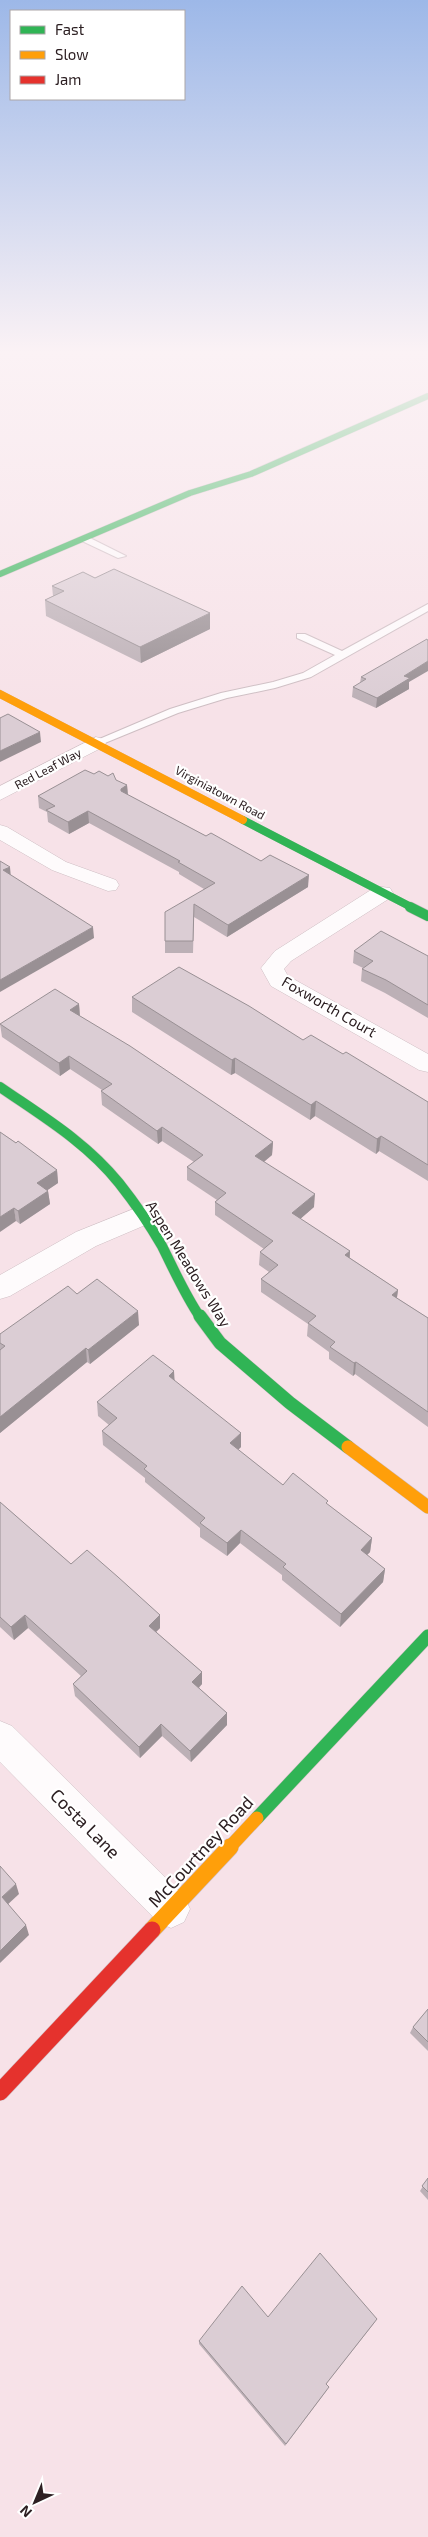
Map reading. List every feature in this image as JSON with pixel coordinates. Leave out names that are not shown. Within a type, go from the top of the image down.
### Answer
[{"type":"street","points":[[0,574],[190,493],[264,468]]},
{"type":"street","name":"Virginiatown Road","points":[[0,694],[428,916]]},
{"type":"street","name":"Red Leaf Way","points":[[0,794],[96,744]]},
{"type":"street","points":[[0,831],[59,866],[108,885]]},
{"type":"street","name":"Foxworth Court","points":[[382,893],[305,944],[283,956],[272,968],[280,980],[428,1064]]},
{"type":"street","name":"Aspen Meadows Way","points":[[0,1087],[76,1139],[100,1160],[142,1216],[161,1246],[194,1307],[220,1343],[290,1403],[428,1507]]},
{"type":"street","points":[[0,1288],[86,1239],[142,1216]]},
{"type":"street","name":"McCourtney Road","points":[[0,2092],[428,1636]]},
{"type":"street","name":"Costa Lane","points":[[0,1738],[171,1909]]},
{"type":"lane","points":[[85,539],[121,556]]},
{"type":"lane","points":[[96,744],[174,711],[225,695],[275,685],[307,675],[428,607]]},
{"type":"lane","points":[[301,636],[343,655]]},
{"type":"building","points":[[114,569],[210,613],[140,647],[45,600],[64,591],[52,586],[83,572],[95,578]]},
{"type":"building","points":[[427,639],[428,661],[404,676],[410,678],[377,698],[353,687],[366,679],[361,677]]},
{"type":"building","points":[[8,714],[40,732],[0,751],[0,718]]},
{"type":"building","points":[[85,770],[94,774],[99,771],[108,776],[113,773],[116,780],[127,785],[121,791],[206,836],[211,833],[261,861],[270,855],[309,875],[228,925],[194,904],[193,941],[165,941],[165,912],[215,883],[178,862],[180,861],[88,811],[68,822],[46,810],[55,806],[38,796]]},
{"type":"building","points":[[0,861],[10,867],[3,870],[93,927],[0,980]]},
{"type":"building","points":[[381,931],[428,956],[428,1005],[386,980],[362,969],[373,961],[354,951]]},
{"type":"building","points":[[179,967],[249,1006],[303,1040],[311,1035],[343,1054],[346,1052],[428,1102],[428,1165],[381,1136],[377,1139],[316,1101],[311,1105],[235,1058],[232,1060],[132,997]]},
{"type":"building","points":[[55,989],[79,1004],[70,1010],[130,1046],[273,1142],[255,1156],[315,1194],[292,1213],[350,1251],[345,1255],[398,1290],[392,1295],[428,1318],[428,1412],[356,1362],[354,1363],[330,1347],[335,1342],[308,1323],[316,1316],[261,1279],[278,1265],[260,1252],[273,1241],[215,1202],[226,1193],[187,1167],[203,1155],[162,1127],[157,1131],[101,1091],[112,1084],[69,1056],[59,1063],[0,1024]]},
{"type":"building","points":[[0,1132],[16,1143],[18,1141],[57,1170],[37,1183],[48,1191],[18,1211],[14,1208],[0,1217]]},
{"type":"building","points":[[97,1279],[138,1311],[88,1350],[86,1348],[0,1417],[0,1350],[5,1346],[0,1343],[0,1334],[68,1286],[77,1294]]},
{"type":"building","points":[[153,1355],[174,1371],[169,1376],[241,1433],[230,1443],[283,1485],[293,1473],[328,1501],[326,1503],[372,1538],[361,1550],[385,1569],[341,1614],[283,1567],[286,1564],[241,1530],[227,1543],[200,1523],[205,1518],[144,1469],[147,1466],[102,1431],[117,1418],[97,1402]]},
{"type":"building","points":[[0,1502],[71,1564],[87,1550],[160,1615],[149,1626],[202,1672],[192,1682],[227,1713],[190,1751],[161,1724],[139,1747],[73,1684],[87,1671],[25,1615],[11,1627],[0,1617]]},
{"type":"building","points":[[0,1866],[16,1884],[2,1897],[26,1925],[0,1951]]},
{"type":"building","points":[[428,2009],[428,2042],[413,2027]]},
{"type":"building","points":[[428,2178],[428,2192],[422,2186]]},
{"type":"building","points":[[320,2253],[377,2319],[326,2384],[329,2387],[286,2444],[199,2341],[242,2286],[268,2317]]},
{"type":"traffic: fast","points":[[0,574],[190,493],[264,468]]},
{"type":"traffic: fast","points":[[243,820],[428,916]]},
{"type":"traffic: fast","points":[[0,1087],[76,1139],[100,1161],[120,1184],[161,1245],[175,1275],[199,1315],[220,1343],[290,1403],[348,1447]]},
{"type":"traffic: fast","points":[[257,1818],[428,1636]]},
{"type":"traffic: slow","points":[[0,694],[243,820]]},
{"type":"traffic: slow","points":[[348,1447],[428,1507]]},
{"type":"traffic: slow","points":[[152,1930],[257,1818]]},
{"type":"traffic: jam","points":[[0,2092],[152,1930]]}]
